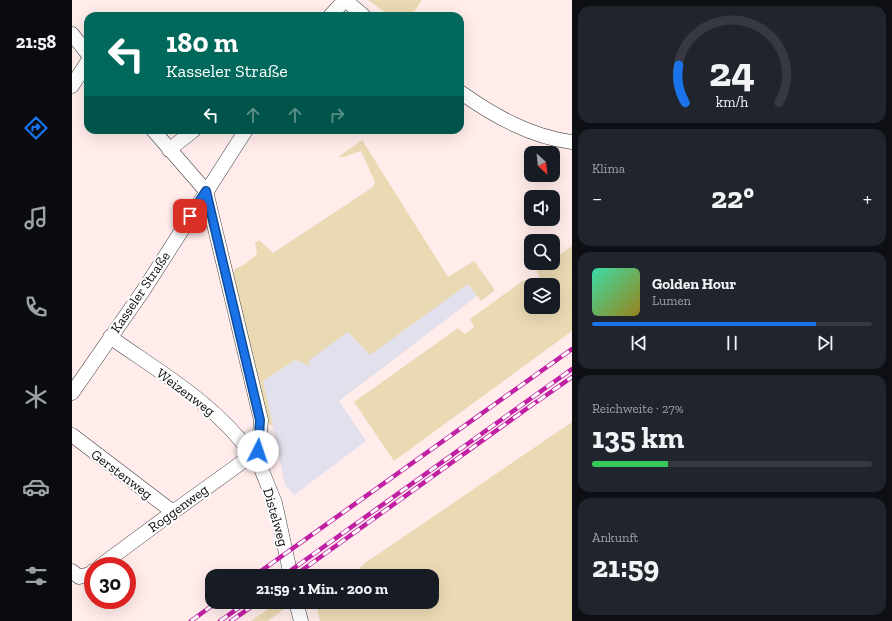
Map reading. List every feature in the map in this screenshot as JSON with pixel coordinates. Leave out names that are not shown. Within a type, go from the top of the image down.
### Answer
[{"type":"street","points":[[334,12],[345,0],[359,12]]},
{"type":"street","points":[[72,34],[84,49]]},
{"type":"street","points":[[72,86],[84,67]]},
{"type":"street","points":[[464,95],[487,111],[511,124],[541,135],[572,142]]},
{"type":"street","points":[[155,134],[206,191],[260,420],[255,457]]},
{"type":"street","points":[[169,150],[189,134]]},
{"type":"street","name":"Kasseler Straße","points":[[72,393],[143,291],[243,134]]},
{"type":"street","name":"Weizenweg","points":[[110,337],[200,400],[227,425],[255,457]]},
{"type":"street","name":"Gerstenweg","points":[[72,435],[173,512]]},
{"type":"street","name":"Roggenweg","points":[[112,557],[173,512],[255,457]]},
{"type":"street","name":"Distelweg","points":[[255,457],[275,503],[289,569]]},
{"type":"street","points":[[72,571],[78,577],[84,576]]},
{"type":"street","points":[[298,609],[301,621]]},
{"type":"shaded area","points":[[368,0],[422,0],[414,12],[384,12]]},
{"type":"shaded area","points":[[362,140],[448,277],[474,261],[495,290],[481,301],[468,284],[370,355],[348,332],[308,361],[311,366],[295,360],[263,381],[273,426],[266,424],[233,273],[235,269],[245,264],[257,254],[255,243],[259,240],[273,253],[373,187],[375,182],[361,151],[344,157],[338,157]]},
{"type":"shaded area","points":[[572,246],[572,331],[394,461],[354,402],[458,328],[465,334],[474,327],[470,319],[524,280],[524,314],[560,314],[560,278],[539,278],[537,271],[560,270],[560,254]]},
{"type":"shaded area","points":[[468,284],[477,296],[339,401],[366,441],[294,495],[285,485],[263,381],[295,360],[348,332]]},
{"type":"shaded area","points":[[572,422],[572,621],[320,621],[317,609],[439,609],[439,569],[358,569]]},
{"type":"shaded area","points":[[268,609],[284,609],[268,621],[251,621]]},
{"type":"railway","points":[[264,569],[572,349]]},
{"type":"railway","points":[[293,569],[572,369]]},
{"type":"railway","points":[[538,401],[572,377]]},
{"type":"railway","points":[[304,569],[536,402]]},
{"type":"railway","points":[[191,621],[207,609]]},
{"type":"railway","points":[[220,621],[237,609]]},
{"type":"railway","points":[[231,621],[248,609]]},
{"type":"route","points":[[190,216],[206,191],[260,420],[258,451]]}]
